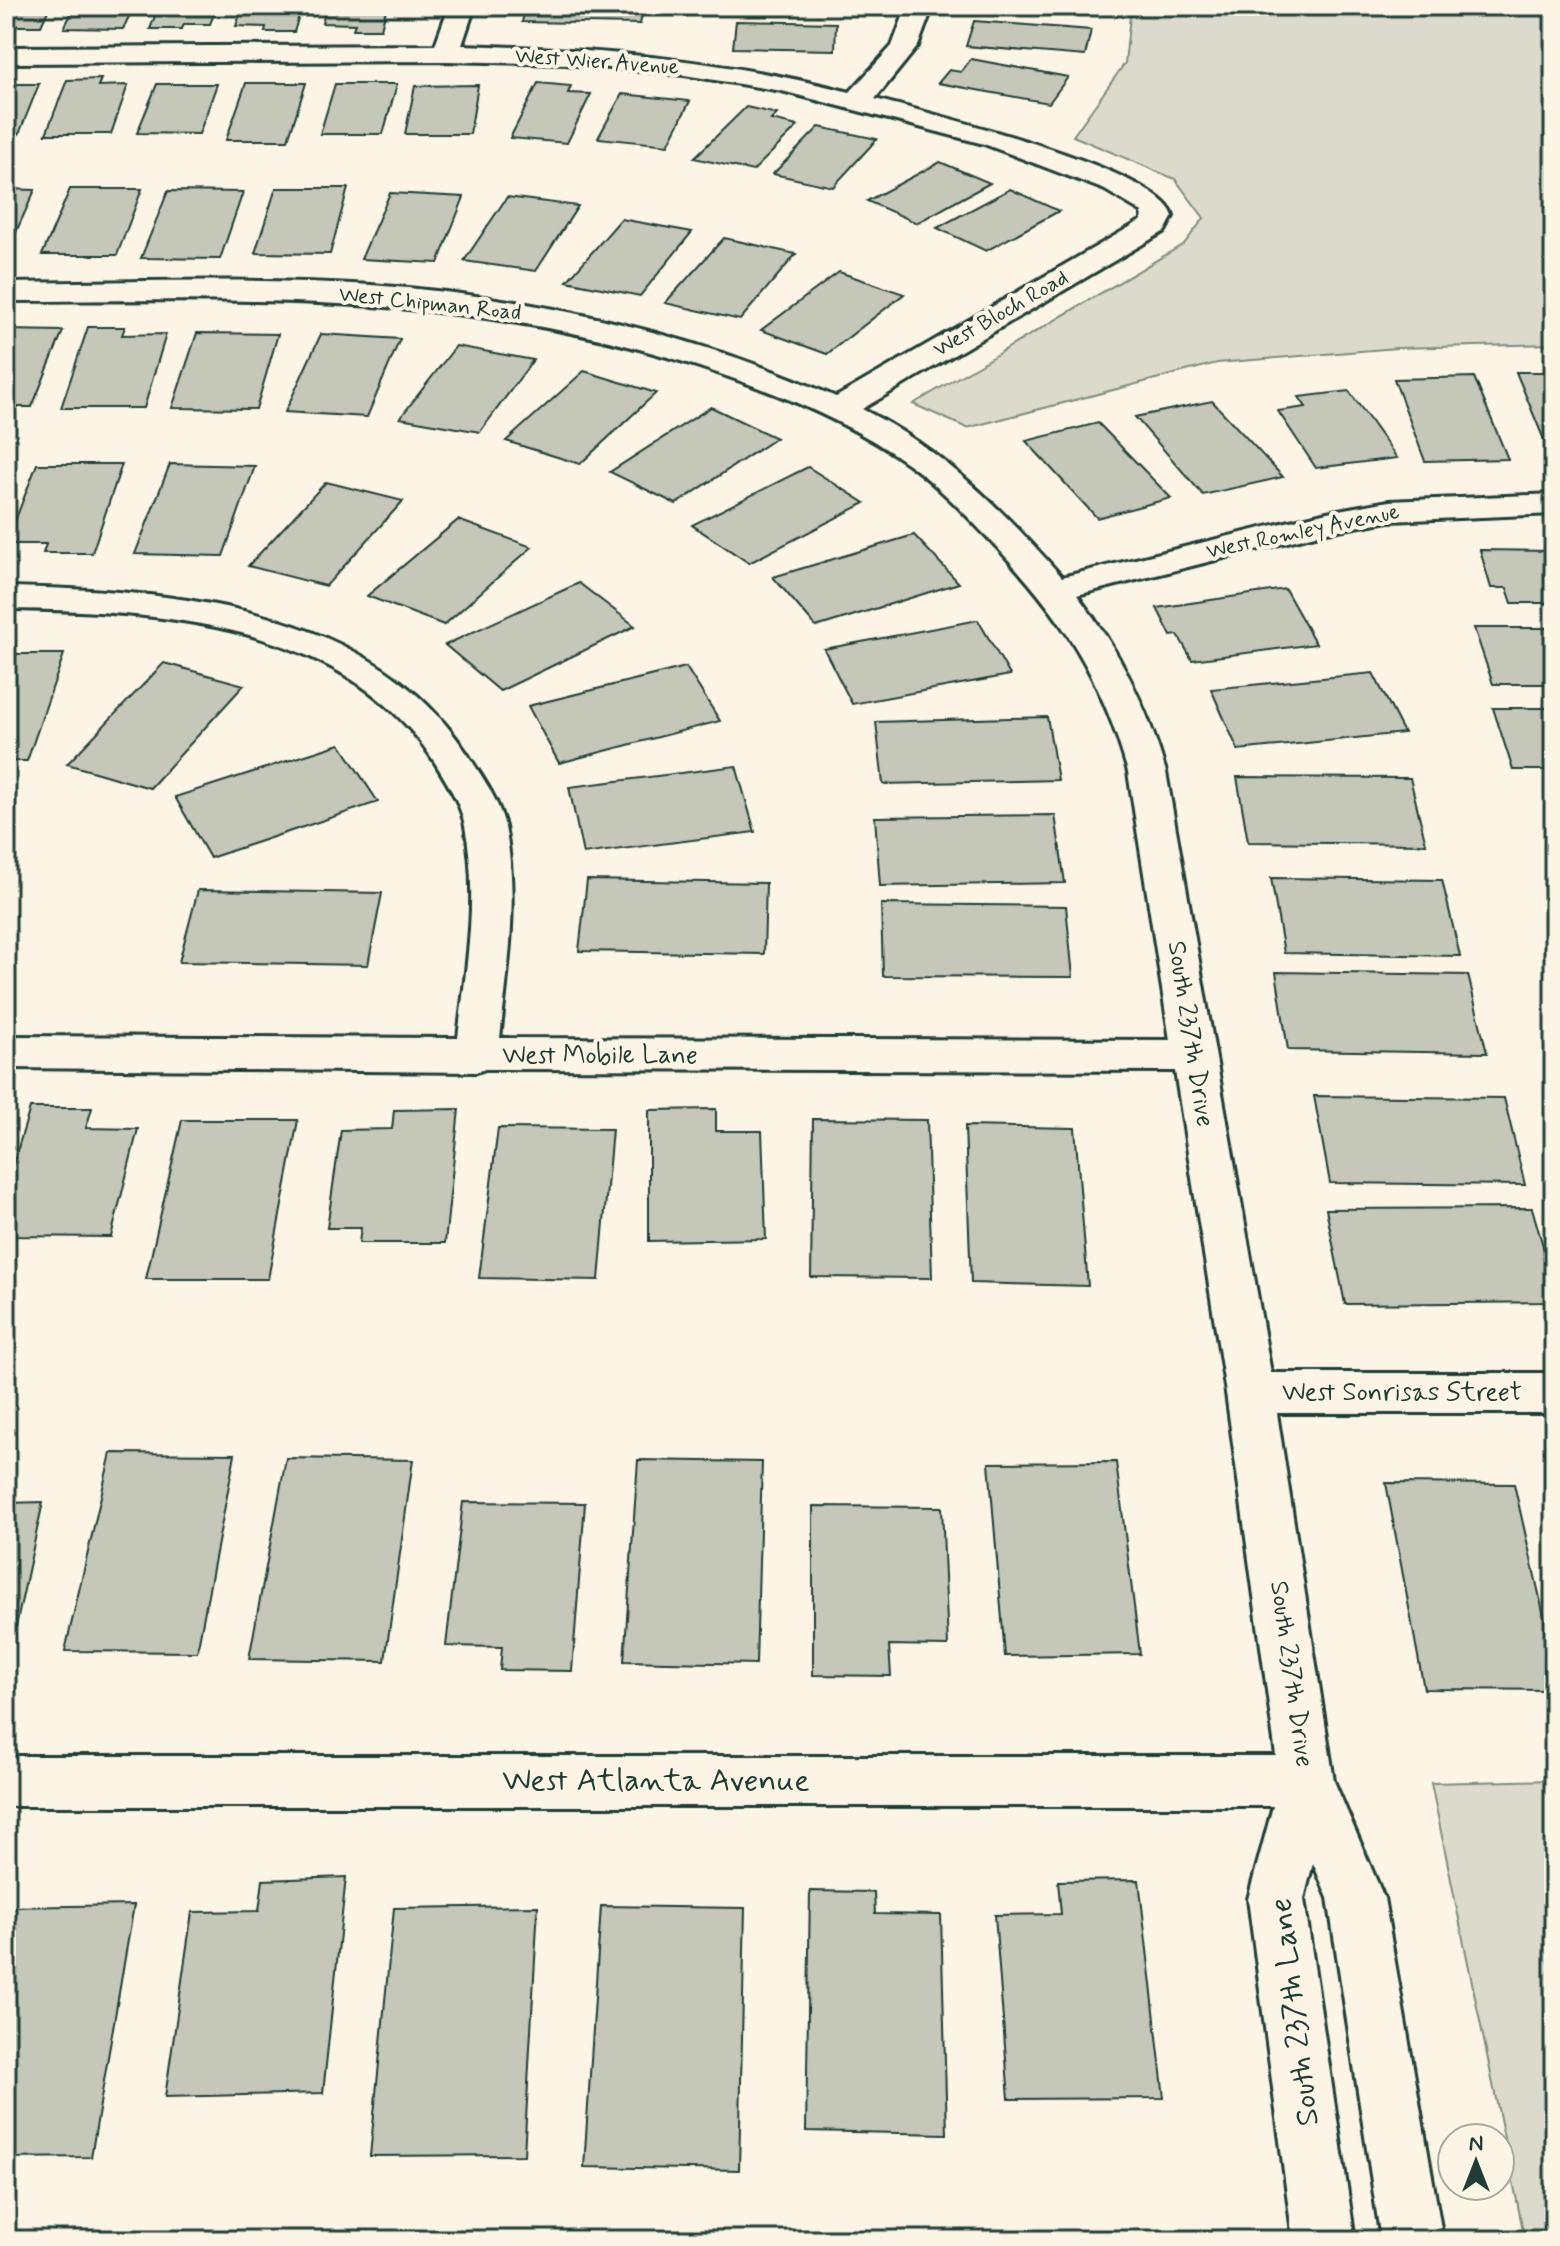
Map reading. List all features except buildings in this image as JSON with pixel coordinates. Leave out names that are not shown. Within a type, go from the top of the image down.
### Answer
[{"type":"street","points":[[446,53],[462,6]]},
{"type":"street","points":[[858,100],[887,72],[907,46],[917,28],[920,6]]},
{"type":"street","name":"West Wier Avenue","points":[[6,55],[446,53],[566,56],[684,67],[783,83],[858,100],[994,138],[1115,184],[1148,202],[1156,208],[1158,216]]},
{"type":"street","name":"West Bloch Road","points":[[840,408],[1155,225],[1158,216]]},
{"type":"street","name":"West Chipman Road","points":[[6,292],[329,293],[423,299],[614,331],[695,353],[840,408]]},
{"type":"street","name":"South 237th Drive","points":[[840,408],[921,457],[971,501],[1057,589],[1104,657],[1135,725],[1147,772],[1250,1393],[1307,1781]]},
{"type":"street","name":"West Romley Avenue","points":[[1057,589],[1358,517],[1443,507],[1554,504]]},
{"type":"street","points":[[6,598],[140,603],[217,615],[282,634],[351,664],[411,704],[454,757],[485,823],[492,877],[477,1056]]},
{"type":"street","name":"West Mobile Lane","points":[[6,1052],[477,1056],[1193,1056]]},
{"type":"street","name":"West Sonrisas Street","points":[[1250,1393],[1554,1393]]},
{"type":"street","name":"West Atlanta Avenue","points":[[6,1781],[1307,1781]]},
{"type":"street","points":[[1307,1781],[1356,1898],[1412,2240]]},
{"type":"street","name":"South 237th Lane","points":[[1307,1781],[1276,1899],[1324,2240]]},
{"type":"shaded area","points":[[1131,6],[1554,6],[1554,344],[1397,348],[1217,363],[967,428],[913,404],[1184,244],[1204,218],[1175,179],[1073,136],[1125,63]]},
{"type":"shaded area","points":[[1554,1780],[1554,2240],[1525,2240],[1516,2196],[1516,2122],[1501,2122],[1431,1783]]}]
